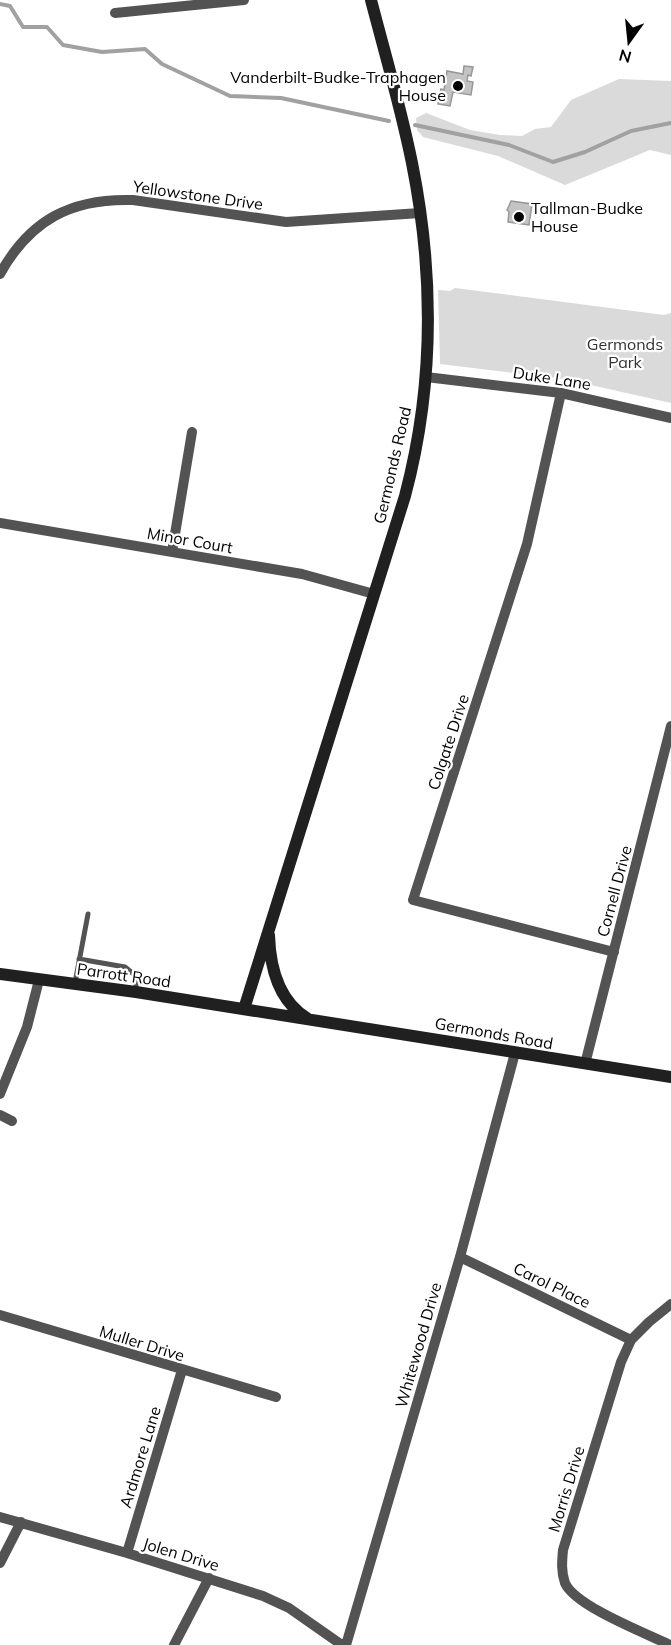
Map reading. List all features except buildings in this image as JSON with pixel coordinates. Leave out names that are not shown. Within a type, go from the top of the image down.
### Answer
[{"type":"street","points":[[115,13],[244,0]]},
{"type":"street","name":"Germonds Road","points":[[371,0],[408,148],[420,213],[427,282],[426,376],[420,425],[408,482],[244,1009],[671,1077]]},
{"type":"street","name":"Yellowstone Drive","points":[[0,274],[10,255],[35,228],[61,212],[112,200],[133,200],[286,222],[420,213]]},
{"type":"street","name":"Duke Lane","points":[[426,376],[561,393],[671,418]]},
{"type":"street","name":"Colgate Drive","points":[[561,393],[527,544],[413,900],[614,951]]},
{"type":"street","points":[[172,552],[192,432]]},
{"type":"street","name":"Minor Court","points":[[0,523],[302,574],[374,594]]},
{"type":"street","name":"Cornell Drive","points":[[585,1064],[671,726]]},
{"type":"street","name":"Germonds Road","points":[[269,925],[271,958],[277,982],[293,1008],[312,1020]]},
{"type":"street","name":"Parrott Road","points":[[0,974],[244,1009]]},
{"type":"street","points":[[0,1094],[27,1026],[39,980]]},
{"type":"street","name":"Whitewood Drive","points":[[344,1645],[460,1257],[515,1053]]},
{"type":"street","points":[[0,1115],[12,1121]]},
{"type":"street","name":"Carol Place","points":[[460,1257],[631,1340]]},
{"type":"street","name":"Morris Drive","points":[[670,1645],[576,1597],[565,1583],[561,1566],[563,1550],[618,1373],[631,1340],[671,1304]]},
{"type":"street","name":"Muller Drive","points":[[0,1315],[276,1397]]},
{"type":"street","name":"Ardmore Lane","points":[[127,1553],[182,1370]]},
{"type":"street","name":"Jolen Drive","points":[[0,1517],[127,1553],[263,1596],[289,1608],[344,1645]]},
{"type":"street","points":[[0,1563],[21,1522]]},
{"type":"street","points":[[174,1645],[209,1578]]},
{"type":"lane","points":[[75,984],[88,914]]},
{"type":"lane","points":[[79,959],[125,967],[136,976],[136,992]]},
{"type":"green space","points":[[619,79],[671,81],[671,155],[650,150],[565,185],[498,156],[423,137],[417,130],[416,118],[426,113],[470,130],[522,136],[535,129],[551,127],[571,100]]},
{"type":"green space","name":"Germonds Park","points":[[455,288],[664,315],[671,313],[671,403],[564,379],[440,364],[438,290],[450,291]]},
{"type":"waterway","points":[[0,4],[10,6],[23,27],[47,27],[63,45],[102,52],[145,49],[162,64],[230,96],[281,98],[389,121]]},
{"type":"waterway","points":[[415,125],[509,145],[553,162],[585,152],[631,131],[671,123]]},
{"type":"place","name":"Vanderbilt-Budke-Traphagen House","points":[[458,86]]},
{"type":"place","name":"Tallman-Budke House","points":[[519,217]]}]
